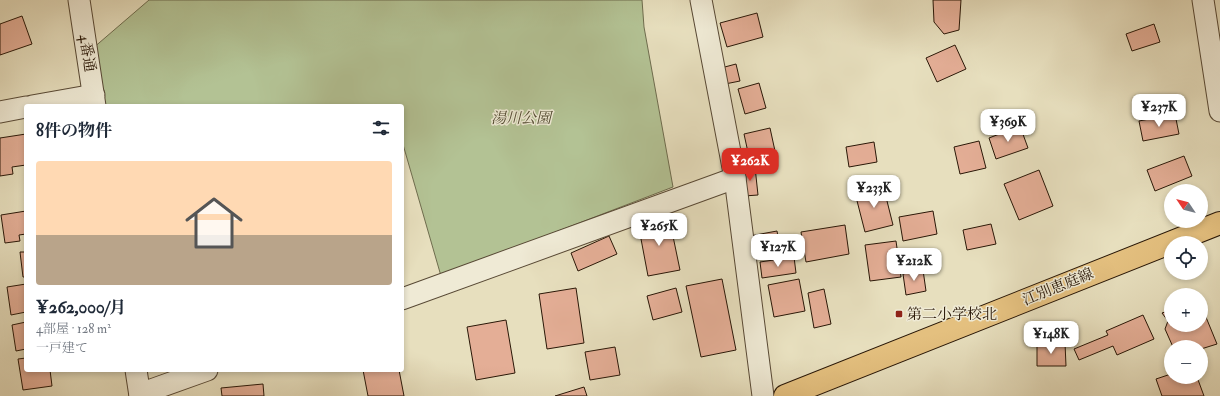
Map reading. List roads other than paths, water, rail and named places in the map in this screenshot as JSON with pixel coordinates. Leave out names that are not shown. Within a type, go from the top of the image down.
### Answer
[{"type":"main road","name":"江別恵庭線","points":[[785,396],[1220,223]]},
{"type":"street","name":"4番通","points":[[79,0],[94,101]]},
{"type":"street","points":[[701,0],[734,178],[763,396]]},
{"type":"street","points":[[1203,0],[1220,111]]},
{"type":"street","points":[[57,104],[94,101]]},
{"type":"street","points":[[0,112],[24,107]]},
{"type":"street","points":[[404,298],[734,178]]},
{"type":"street","points":[[136,372],[140,395],[202,372]]},
{"type":"place","name":"第二小学校北","points":[[899,314]]},
{"type":"park label","name":"湯川公園","points":[[521,118]]}]
